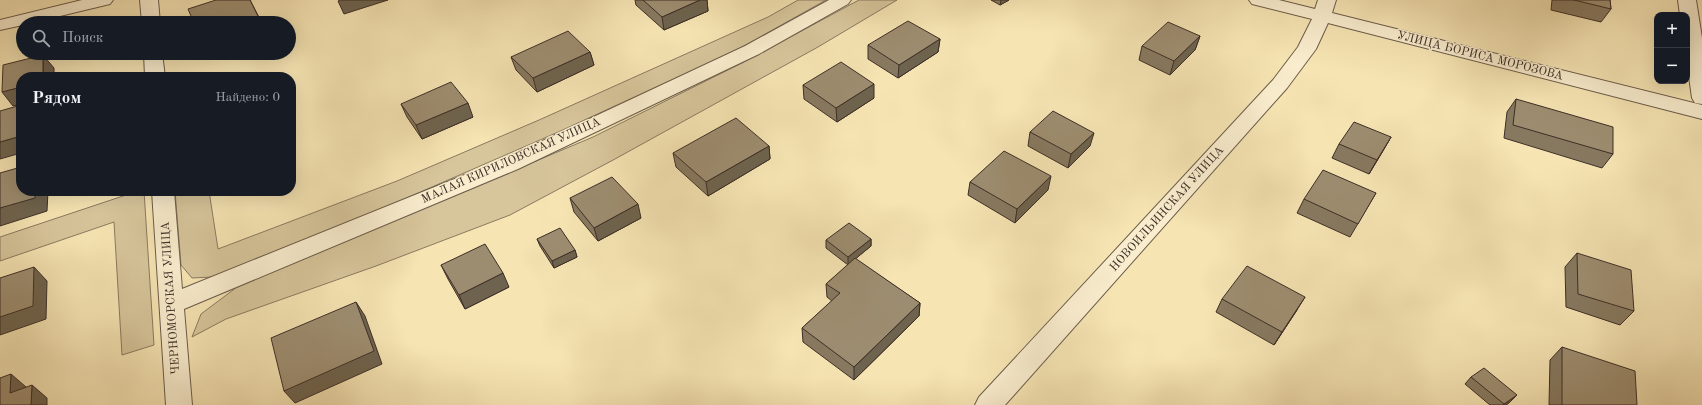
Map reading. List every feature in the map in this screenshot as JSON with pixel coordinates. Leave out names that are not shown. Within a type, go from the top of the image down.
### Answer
[{"type":"street","points":[[37,16],[104,0]]},
{"type":"street","points":[[149,0],[150,16]]},
{"type":"street","name":"МАЛАЯ КИРИЛОВСКАЯ УЛИЦА","points":[[171,304],[511,164],[752,50],[842,0]]},
{"type":"street","name":"УЛИЦА БОРИСА МОРОЗОВА","points":[[1258,0],[1325,8],[1702,112]]},
{"type":"street","points":[[1687,0],[1702,98]]},
{"type":"street","name":"НОВОИЛЬИНСКАЯ УЛИЦА","points":[[988,405],[1280,84],[1307,49],[1325,8]]},
{"type":"street","points":[[0,25],[16,21]]},
{"type":"street","points":[[154,60],[155,72]]},
{"type":"street","name":"ЧЕРНОМОРСКАЯ УЛИЦА","points":[[163,196],[179,405]]},
{"type":"shaded area","points":[[798,0],[826,0],[735,51],[556,133],[386,207],[212,277],[192,278],[181,265],[175,196],[210,196],[218,249],[397,181],[539,120],[768,17]]},
{"type":"shaded area","points":[[859,0],[897,0],[818,47],[510,215],[376,266],[226,319],[192,337],[201,314],[237,287],[593,137],[742,63]]},
{"type":"shaded area","points":[[123,196],[144,196],[154,345],[122,355],[114,222],[0,261],[0,237]]},
{"type":"building","points":[[216,0],[250,0],[258,16],[191,16],[188,9]]},
{"type":"building","points":[[643,0],[700,0],[662,17]]},
{"type":"building","points":[[1574,0],[1610,0],[1611,9]]},
{"type":"building","points":[[908,21],[940,39],[899,65],[868,45]]},
{"type":"building","points":[[1168,22],[1200,36],[1174,61],[1142,46]]},
{"type":"building","points":[[568,31],[590,52],[533,78],[511,57]]},
{"type":"building","points":[[23,60],[43,60],[43,72],[16,72],[16,88],[2,92],[3,65]]},
{"type":"building","points":[[841,62],[874,84],[836,108],[803,85]]},
{"type":"building","points":[[451,82],[468,103],[416,125],[401,104]]},
{"type":"building","points":[[1516,99],[1613,127],[1613,154],[1513,125]]},
{"type":"building","points":[[16,106],[16,137],[0,142],[0,111]]},
{"type":"building","points":[[1053,111],[1094,133],[1071,154],[1030,132]]},
{"type":"building","points":[[736,118],[769,146],[706,182],[673,153]]},
{"type":"building","points":[[1354,122],[1391,137],[1377,160],[1339,144]]},
{"type":"building","points":[[1004,151],[1051,176],[1017,209],[970,182]]},
{"type":"building","points":[[16,168],[16,196],[35,196],[35,198],[0,208],[0,173]]},
{"type":"building","points":[[1323,170],[1376,193],[1358,224],[1304,199]]},
{"type":"building","points":[[612,177],[638,204],[594,228],[570,198]]},
{"type":"building","points":[[849,223],[871,239],[848,257],[826,240]]},
{"type":"building","points":[[560,228],[575,250],[552,261],[537,239]]},
{"type":"building","points":[[485,244],[503,273],[459,295],[441,265]]},
{"type":"building","points":[[1577,253],[1631,270],[1634,311],[1578,294]]},
{"type":"building","points":[[855,258],[920,303],[854,367],[802,328],[840,293],[826,284]]},
{"type":"building","points":[[1247,266],[1305,297],[1282,332],[1222,299]]},
{"type":"building","points":[[34,267],[33,306],[0,317],[0,278]]},
{"type":"building","points":[[356,302],[374,351],[284,391],[271,338]]},
{"type":"building","points":[[1562,347],[1635,371],[1637,405],[1562,405]]},
{"type":"building","points":[[1484,368],[1517,395],[1504,404],[1471,377]]},
{"type":"building","points":[[11,374],[10,393],[32,385],[31,405],[0,405],[0,378]]}]
